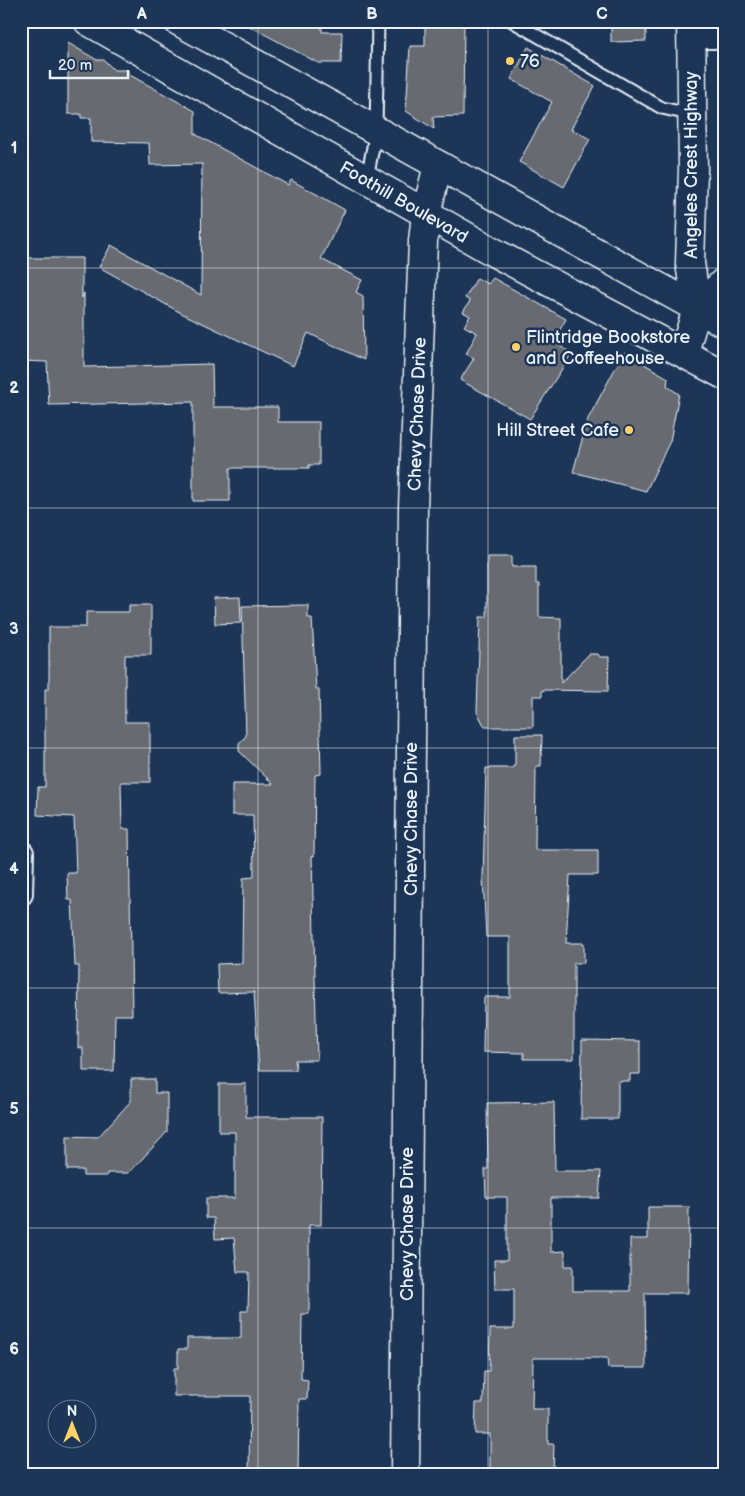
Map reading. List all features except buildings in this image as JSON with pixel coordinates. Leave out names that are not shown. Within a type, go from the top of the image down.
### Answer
[{"type":"main road","name":"Foothill Boulevard","points":[[88,21],[426,214],[601,311],[684,352],[724,375]]},
{"type":"main road","points":[[178,21],[724,323]]},
{"type":"main road","name":"Angeles Crest Highway","points":[[684,352],[697,309],[690,263],[693,115],[691,29]]},
{"type":"main road","name":"Chevy Chase Drive","points":[[405,1475],[413,508],[422,241],[426,214],[438,165]]},
{"type":"main road","name":"Angeles Crest Highway","points":[[697,309],[724,282]]},
{"type":"street","points":[[691,29],[724,37]]},
{"type":"street","points":[[21,894],[22,853]]},
{"type":"lane","points":[[366,180],[376,131],[378,21]]},
{"type":"lane","points":[[512,21],[662,108],[693,115]]},
{"type":"place","name":"76","points":[[510,61]]},
{"type":"place","name":"Flintridge Bookstore and Coffeehouse","points":[[516,347]]},
{"type":"place","name":"Hill Street Cafe","points":[[629,430]]}]
